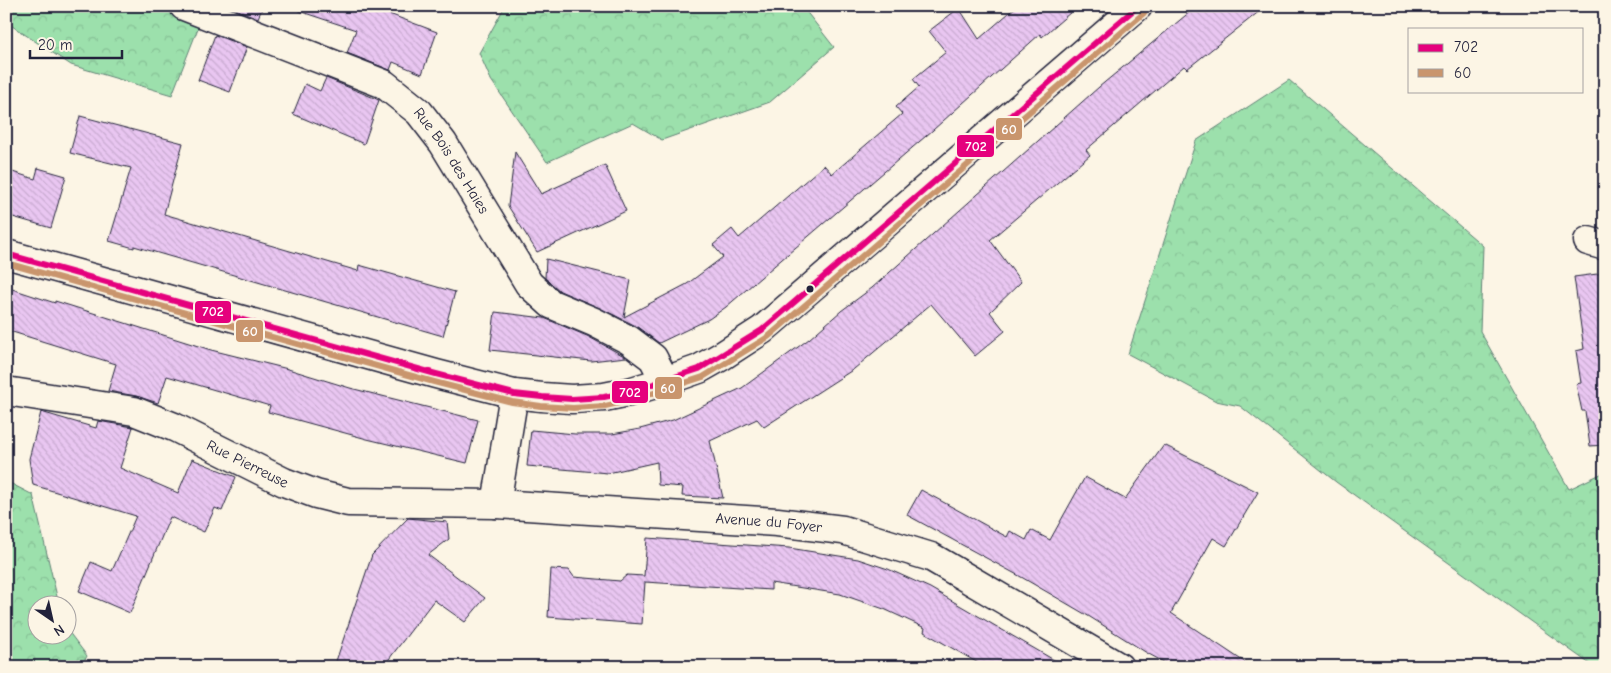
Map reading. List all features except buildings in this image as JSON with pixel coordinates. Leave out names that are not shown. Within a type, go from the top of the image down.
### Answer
[{"type":"street","name":"Rue Bois des Haies","points":[[184,6],[384,84],[419,112],[443,143],[529,284],[551,304],[594,322],[629,340],[652,358],[665,381]]},
{"type":"street","points":[[6,254],[514,394],[572,399],[629,392],[699,369],[762,330],[1138,6]]},
{"type":"street","name":"Rue Pierreuse","points":[[6,391],[134,411],[174,427],[284,482],[316,494],[348,502],[496,504]]},
{"type":"street","points":[[496,504],[514,394]]},
{"type":"street","name":"Avenue du Foyer","points":[[496,504],[777,522],[843,530],[931,557],[1119,667]]},
{"type":"green space","points":[[6,6],[158,6],[200,23],[172,95],[71,65],[6,22]]},
{"type":"green space","points":[[505,6],[808,6],[805,10],[834,47],[770,102],[662,140],[633,123],[547,162],[491,80],[479,53]]},
{"type":"green space","points":[[1289,80],[1483,246],[1480,331],[1569,489],[1605,472],[1605,667],[1594,667],[1336,482],[1240,406],[1216,401],[1128,354],[1196,141]]},
{"type":"green space","points":[[6,481],[33,495],[57,596],[28,596],[28,646],[78,646],[78,644],[87,656],[81,667],[6,667]]},
{"type":"transit line","name":"702","points":[[6,254],[514,394],[572,399],[604,397],[629,392],[699,369],[762,330],[1138,6]]},
{"type":"transit line","name":"60","points":[[6,263],[512,402],[573,408],[605,406],[632,400],[703,377],[768,337],[1144,13]]}]
